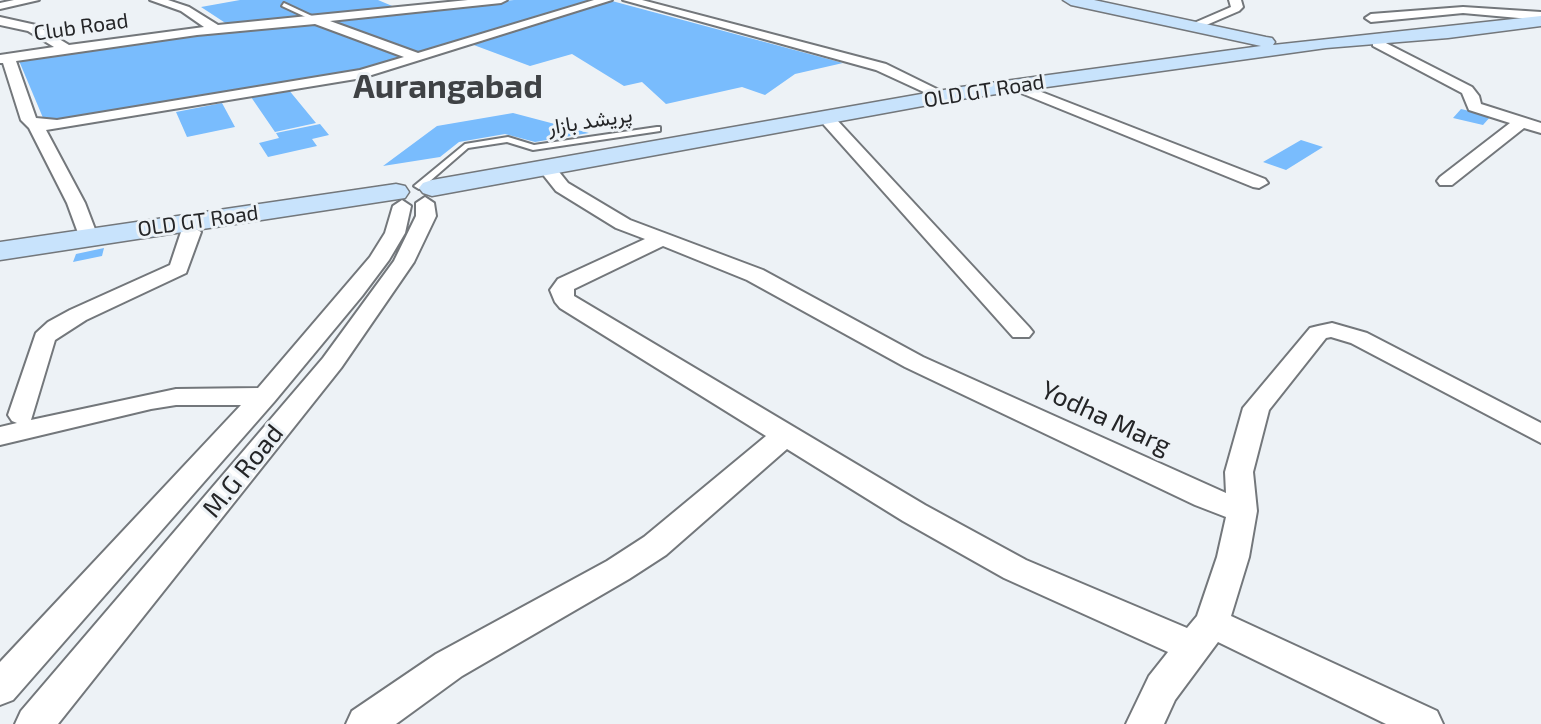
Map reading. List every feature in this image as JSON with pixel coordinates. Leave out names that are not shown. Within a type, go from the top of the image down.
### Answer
[{"type":"main road","points":[[1071,0],[1295,49]]},
{"type":"main road","name":"OLD GT Road","points":[[547,169],[1026,90],[1295,49],[1378,43],[1539,24]]},
{"type":"main road","name":"OLD GT Road","points":[[0,262],[415,196],[944,96],[1295,49],[1539,24]]},
{"type":"main road","name":"OLD GT Road","points":[[0,251],[88,237],[415,196]]},
{"type":"street","points":[[0,6],[33,0]]},
{"type":"street","points":[[156,0],[185,9],[216,29]]},
{"type":"street","name":"Club Road","points":[[4,58],[216,29],[501,0]]},
{"type":"street","points":[[36,125],[57,125],[346,77],[606,0]]},
{"type":"street","points":[[629,0],[881,67],[944,96]]},
{"type":"street","points":[[1193,26],[1235,9],[1235,0]]},
{"type":"street","points":[[1371,18],[1463,10],[1539,24]]},
{"type":"street","points":[[312,18],[417,57]]},
{"type":"street","points":[[0,21],[32,28],[66,49]]},
{"type":"street","points":[[1378,43],[1467,90],[1472,96],[1474,107],[1541,128]]},
{"type":"street","points":[[4,58],[29,120],[36,125],[76,203],[88,237]]},
{"type":"street","points":[[1026,90],[1259,183]]},
{"type":"street","points":[[830,122],[1021,331]]},
{"type":"street","points":[[1446,181],[1521,122]]},
{"type":"street","name":"Yodha Marg","points":[[547,169],[562,187],[599,211],[660,240],[755,275],[914,362],[1182,487],[1242,511]]},
{"type":"street","name":"M.G Road","points":[[0,688],[265,396],[379,260],[415,196]]},
{"type":"street","name":"M.G Road","points":[[34,724],[331,363],[404,262],[426,216],[415,196]]},
{"type":"street","points":[[21,415],[44,338],[56,327],[78,315],[179,269],[191,232]]},
{"type":"street","points":[[660,240],[566,284],[561,290],[563,297],[568,303],[784,436],[1015,569],[1202,635],[1290,658],[1424,724]]},
{"type":"street","points":[[1144,724],[1162,688],[1202,635],[1233,557],[1242,511],[1239,472],[1256,408],[1318,333],[1332,330],[1359,338],[1541,434]]},
{"type":"street","points":[[0,436],[176,397],[265,396]]},
{"type":"street","points":[[365,724],[449,665],[618,570],[655,546],[784,436]]},
{"type":"lane","points":[[284,5],[312,18]]},
{"type":"lane","name":"پریشد بازار","points":[[415,196],[465,146],[508,139],[533,148],[657,129]]},
{"type":"building","points":[[240,0],[378,0],[397,8],[230,26],[201,7]]},
{"type":"building","points":[[514,0],[595,0],[361,72],[46,125],[17,56],[192,34]]},
{"type":"building","points":[[612,1],[843,63],[795,74],[765,95],[742,87],[666,104],[642,82],[624,86],[572,54],[530,66],[471,44]]},
{"type":"building","points":[[288,89],[316,123],[275,132],[251,97]]},
{"type":"building","points":[[222,103],[235,127],[187,137],[176,112]]},
{"type":"building","points":[[1461,109],[1491,116],[1483,125],[1453,118]]},
{"type":"building","points":[[513,113],[589,133],[535,142],[505,134],[459,142],[440,157],[383,166],[437,126]]},
{"type":"building","points":[[320,124],[329,135],[312,139],[317,146],[268,157],[259,143],[279,138],[276,133]]},
{"type":"building","points":[[1301,140],[1323,147],[1286,170],[1263,162]]},
{"type":"building","points":[[104,248],[102,256],[73,262],[76,254]]},
{"type":"district","name":"Aurangabad","points":[[448,87]]}]
